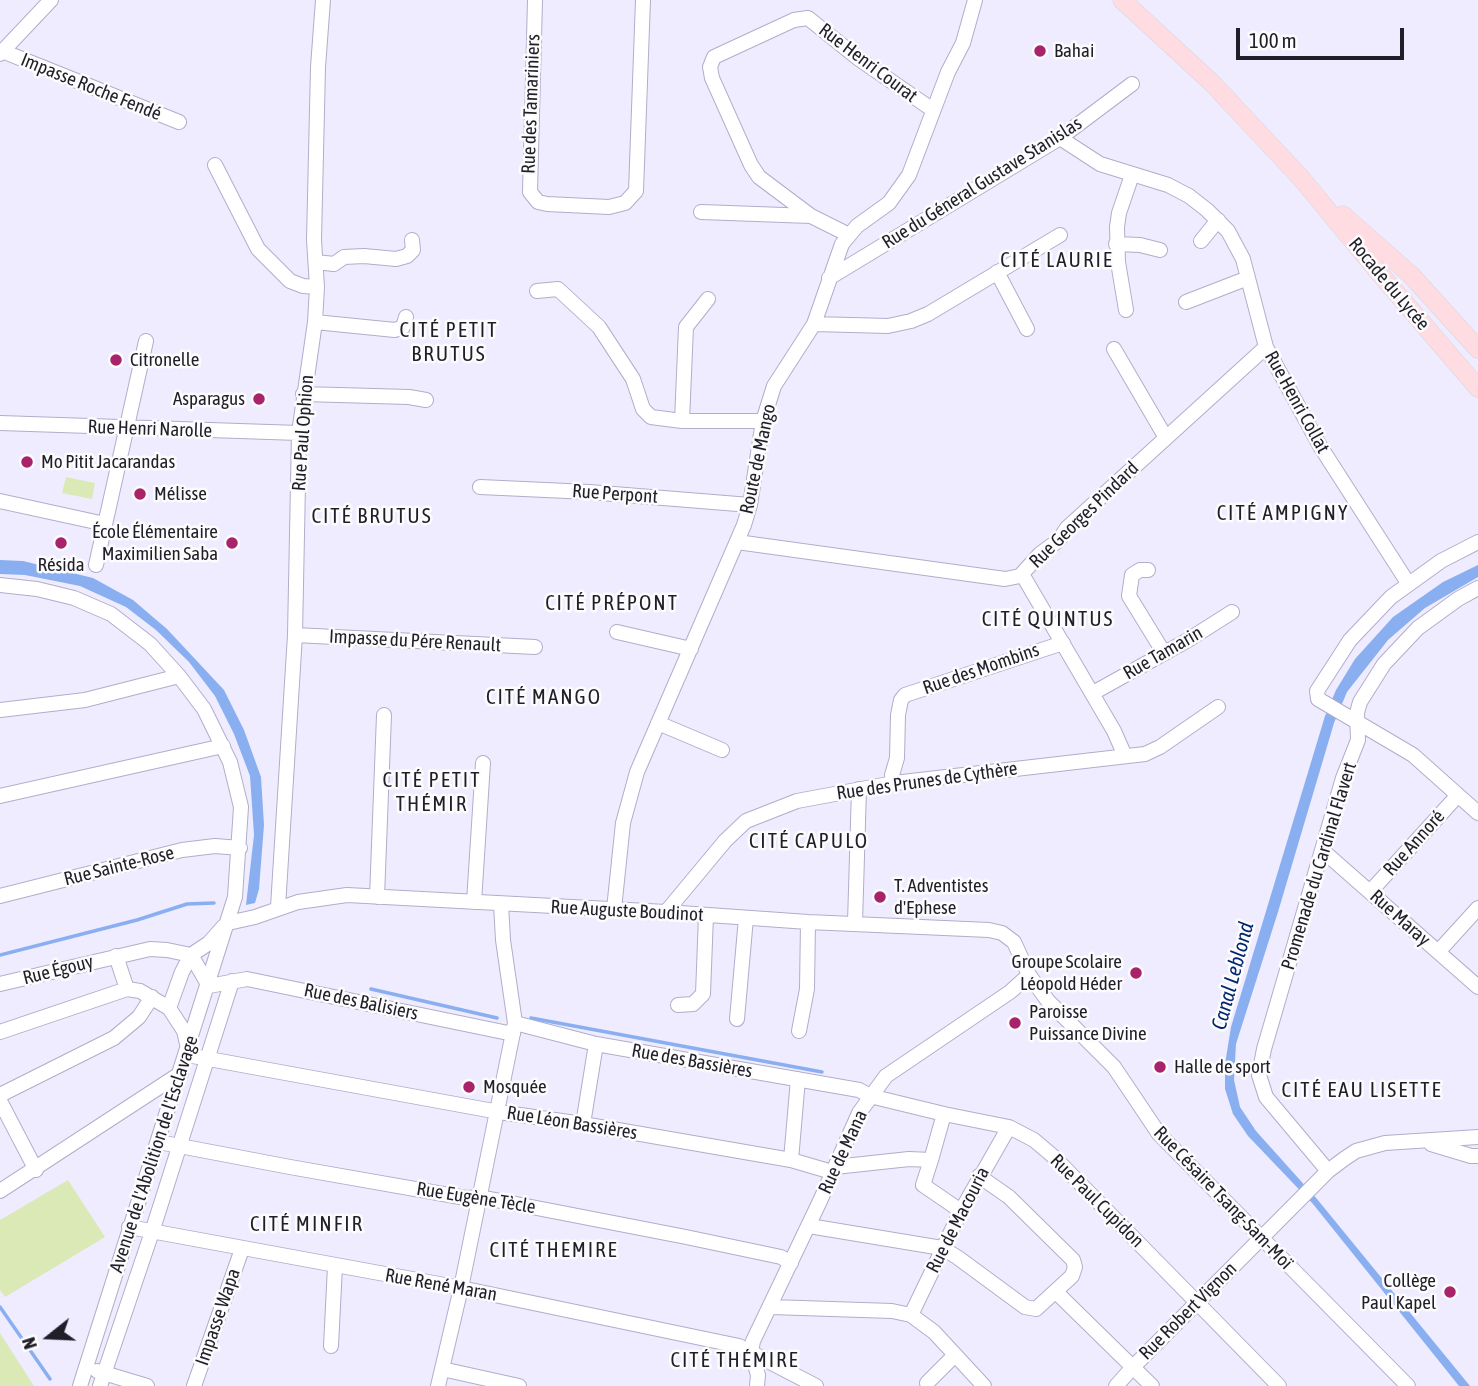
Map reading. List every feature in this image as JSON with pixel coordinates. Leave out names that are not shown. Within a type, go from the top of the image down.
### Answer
[{"type":"main road","name":"Rocade du Lycée","points":[[1122,0],[1212,83],[1301,178],[1442,348],[1478,387]]},
{"type":"main road","name":"Rocade du Lycée","points":[[1301,178],[1410,275],[1478,349]]},
{"type":"street","points":[[1,53],[51,0]]},
{"type":"street","name":"Rue Paul Ophion","points":[[278,907],[295,635],[299,433],[315,322],[317,287],[314,240],[323,0]]},
{"type":"street","name":"Rue des Tamariniers","points":[[535,0],[530,192],[538,202],[547,204],[609,207],[625,203],[636,191],[643,0]]},
{"type":"street","name":"Route de Mango","points":[[614,909],[623,823],[637,772],[737,542],[750,505],[763,421],[774,386],[814,324],[836,257],[849,235],[889,203],[909,175],[962,43],[975,0]]},
{"type":"street","name":"Rue Henri Courat","points":[[849,235],[811,216],[765,183],[756,173],[712,78],[710,67],[714,57],[794,20],[808,18],[859,59],[933,110]]},
{"type":"street","name":"Impasse Roche Fendé","points":[[1,53],[179,122]]},
{"type":"street","name":"Rue du Géneral Gustave Stanislas","points":[[829,278],[1060,138],[1132,84]]},
{"type":"street","name":"Rue Henri Collat","points":[[1060,138],[1100,164],[1178,190],[1199,202],[1219,220],[1235,240],[1266,347],[1326,456],[1408,583]]},
{"type":"street","points":[[215,166],[258,249],[290,281],[317,287]]},
{"type":"street","points":[[1126,310],[1116,244],[1119,213],[1132,175]]},
{"type":"street","points":[[701,212],[811,216]]},
{"type":"street","points":[[1200,241],[1219,220]]},
{"type":"street","points":[[814,324],[888,326],[911,321],[928,314],[1060,235]]},
{"type":"street","points":[[316,262],[334,264],[344,257],[364,256],[396,260],[407,256],[413,250],[412,240]]},
{"type":"street","points":[[1116,244],[1140,245],[1160,250]]},
{"type":"street","points":[[997,272],[1027,329]]},
{"type":"street","points":[[1186,302],[1248,278]]},
{"type":"street","points":[[537,291],[558,289],[599,327],[633,379],[643,410],[651,417],[682,421],[763,421]]},
{"type":"street","points":[[682,421],[686,327],[708,299]]},
{"type":"street","points":[[315,322],[395,330],[403,327],[406,317]]},
{"type":"street","points":[[96,565],[146,341]]},
{"type":"street","name":"Rue Georges Pindard","points":[[737,542],[1005,579],[1022,575],[1040,554],[1059,540],[1067,528],[1266,347]]},
{"type":"street","points":[[1114,349],[1166,438]]},
{"type":"street","points":[[303,394],[409,397],[426,400]]},
{"type":"street","name":"Rue Henri Narolle","points":[[0,423],[299,433]]},
{"type":"street","name":"Rue Perpont","points":[[480,487],[589,492],[750,505]]},
{"type":"street","points":[[0,501],[105,524]]},
{"type":"street","points":[[1478,542],[1441,561],[1391,597],[1350,640],[1317,691],[1318,699],[1403,747],[1478,813]]},
{"type":"street","points":[[1148,570],[1140,570],[1132,575],[1129,596],[1164,653]]},
{"type":"street","points":[[1022,575],[1093,694],[1125,756]]},
{"type":"street","name":"Avenue de l'Abolition de l'Esclavage","points":[[0,585],[37,589],[74,598],[111,614],[150,644],[204,709],[223,746],[241,807],[235,897],[228,923],[80,1386]]},
{"type":"street","name":"Promenade du Cardinal Flavert","points":[[1323,1176],[1262,1089],[1259,1075],[1264,1049],[1343,778],[1359,740],[1353,719],[1360,702],[1384,664],[1401,645],[1437,613],[1478,588]]},
{"type":"street","name":"Rue Tamarin","points":[[1093,694],[1232,612]]},
{"type":"street","points":[[617,632],[691,649]]},
{"type":"street","name":"Impasse du Pére Renault","points":[[295,635],[535,647]]},
{"type":"street","name":"Rue des Mombins","points":[[894,783],[892,775],[897,758],[898,715],[901,700],[905,695],[1063,643]]},
{"type":"street","points":[[0,710],[85,700],[179,676]]},
{"type":"street","name":"Rue des Prunes de Cythère","points":[[666,912],[725,841],[747,821],[797,801],[894,783],[1144,754],[1160,747],[1218,707]]},
{"type":"street","points":[[377,897],[384,715]]},
{"type":"street","points":[[658,723],[722,750]]},
{"type":"street","points":[[0,796],[223,746]]},
{"type":"street","points":[[474,902],[484,763]]},
{"type":"street","points":[[855,923],[859,789]]},
{"type":"street","name":"Rue Annoré","points":[[1370,892],[1458,795]]},
{"type":"street","name":"Rue Sainte-Rose","points":[[0,896],[182,850],[215,846],[240,848]]},
{"type":"street","name":"Rue Maray","points":[[1322,850],[1478,987]]},
{"type":"street","name":"Rue Auguste Boudinot","points":[[228,923],[254,917],[278,907],[323,897],[347,895],[989,930],[1002,933]]},
{"type":"street","points":[[438,1386],[499,1112],[514,1028],[501,904]]},
{"type":"street","points":[[1438,952],[1478,908]]},
{"type":"street","points":[[678,1005],[693,1004],[704,994],[706,915]]},
{"type":"street","points":[[737,1019],[746,918]]},
{"type":"street","points":[[799,1031],[807,989],[808,922]]},
{"type":"street","points":[[169,1008],[191,955],[209,943],[228,923]]},
{"type":"street","name":"Rue Césaire Tsang-Sam-Moï","points":[[1002,933],[1014,942],[1029,975],[1048,1001],[1114,1067],[1159,1134],[1408,1386]]},
{"type":"street","name":"Rue Égouy","points":[[0,985],[150,949],[191,955]]},
{"type":"street","points":[[191,955],[209,986]]},
{"type":"street","name":"Rue Égouy","points":[[116,956],[127,989]]},
{"type":"street","name":"Rue de Mana","points":[[751,1352],[753,1341],[859,1113],[870,1096],[895,1069],[1010,992],[1029,975]]},
{"type":"street","name":"Rue des Balisiers","points":[[209,986],[247,979],[514,1028]]},
{"type":"street","name":"Avenue de l'Abolition de l'Esclavage","points":[[102,1379],[232,981]]},
{"type":"street","points":[[0,1032],[127,989],[140,991],[169,1008],[184,1031],[188,1052]]},
{"type":"street","points":[[0,1095],[114,1038],[139,1017],[152,997]]},
{"type":"street","points":[[169,1008],[192,1011],[202,1008]]},
{"type":"street","name":"Rue des Bassières","points":[[514,1028],[859,1090],[870,1096]]},
{"type":"street","points":[[583,1124],[596,1044]]},
{"type":"street","name":"Rue Léon Bassières","points":[[188,1052],[206,1059],[833,1169]]},
{"type":"street","points":[[0,1191],[181,1073]]},
{"type":"street","points":[[792,1160],[798,1079]]},
{"type":"street","name":"Rue Paul Cupidon","points":[[870,1096],[1009,1127],[1034,1140],[1054,1157],[1279,1386]]},
{"type":"street","points":[[0,1101],[36,1170]]},
{"type":"street","points":[[944,1114],[923,1185],[961,1211]]},
{"type":"street","name":"Rue de Macouria","points":[[911,1315],[961,1211],[1009,1127]]},
{"type":"street","name":"Rue Robert Vignon","points":[[1116,1386],[1323,1176],[1356,1151],[1370,1146],[1478,1138]]},
{"type":"street","name":"Rue Eugène Tècle","points":[[159,1140],[686,1237],[781,1258],[791,1263]]},
{"type":"street","points":[[1420,1141],[1478,1156]]},
{"type":"street","points":[[833,1169],[909,1159],[931,1160]]},
{"type":"street","points":[[808,1226],[942,1248],[1029,1308],[1038,1307],[1074,1272],[1070,1255],[1009,1197],[979,1177]]},
{"type":"street","name":"Rue René Maran","points":[[129,1227],[461,1287],[739,1346],[816,1386]]},
{"type":"street","name":"Impasse Wapa","points":[[194,1386],[242,1249]]},
{"type":"street","points":[[331,1346],[335,1266]]},
{"type":"street","points":[[1056,1292],[1152,1386]]},
{"type":"street","points":[[771,1307],[892,1311],[911,1315],[934,1332],[984,1386]]},
{"type":"street","points":[[751,1352],[758,1376],[757,1386]]},
{"type":"street","points":[[927,1383],[955,1355]]},
{"type":"street","points":[[442,1369],[519,1386]]},
{"type":"street","points":[[85,1370],[102,1379],[147,1386]]},
{"type":"green space","points":[[66,477],[95,483],[92,499],[62,493]]},
{"type":"green space","points":[[68,1180],[105,1237],[5,1297],[0,1290],[0,1220]]},
{"type":"green space","points":[[0,1333],[34,1386],[0,1386]]},
{"type":"water","points":[[0,560],[23,561],[93,578],[133,600],[167,629],[224,690],[244,730],[261,777],[264,825],[259,889],[255,903],[246,905],[254,835],[250,776],[234,734],[215,696],[189,662],[156,630],[126,607],[80,586],[25,575],[0,574]]},
{"type":"water","points":[[1478,565],[1478,577],[1425,608],[1388,640],[1347,692],[1334,723],[1236,1044],[1234,1080],[1240,1107],[1256,1131],[1317,1199],[1470,1386],[1459,1386],[1313,1204],[1248,1136],[1233,1114],[1225,1089],[1225,1064],[1231,1027],[1325,716],[1336,690],[1355,659],[1393,617],[1443,582]]},
{"type":"waterway","points":[[0,955],[137,920],[187,904],[214,903]]},
{"type":"waterway","points":[[371,989],[497,1018]]},
{"type":"waterway","points":[[531,1018],[822,1072]]},
{"type":"waterway","points":[[0,1307],[50,1379]]},
{"type":"place","name":"Bahai","points":[[1040,51]]},
{"type":"place","name":"Citronelle","points":[[116,360]]},
{"type":"place","name":"Asparagus","points":[[259,399]]},
{"type":"place","name":"Mo Pitit Jacarandas","points":[[27,462]]},
{"type":"place","name":"Mélisse","points":[[140,494]]},
{"type":"place","name":"Résida","points":[[61,543]]},
{"type":"place","name":"École Élémentaire Maximilien Saba","points":[[232,543]]},
{"type":"place","name":"T. Adventistes d'Ephese","points":[[880,897]]},
{"type":"place","name":"Groupe Scolaire Léopold Héder","points":[[1136,973]]},
{"type":"place","name":"Paroisse Puissance Divine","points":[[1015,1023]]},
{"type":"place","name":"Halle de sport","points":[[1160,1067]]},
{"type":"place","name":"Mosquée","points":[[469,1087]]},
{"type":"place","name":"Collège Paul Kapel","points":[[1450,1292]]},
{"type":"district","name":"CITÉ LAURIE","points":[[1057,260]]},
{"type":"district","name":"CITÉ PETIT BRUTUS","points":[[449,342]]},
{"type":"district","name":"CITÉ AMPIGNY","points":[[1283,513]]},
{"type":"district","name":"CITÉ BRUTUS","points":[[372,516]]},
{"type":"district","name":"CITÉ PRÉPONT","points":[[612,603]]},
{"type":"district","name":"CITÉ QUINTUS","points":[[1048,619]]},
{"type":"district","name":"CITÉ MANGO","points":[[544,697]]},
{"type":"district","name":"CITÉ PETIT THÉMIR","points":[[432,792]]},
{"type":"district","name":"CITÉ CAPULO","points":[[809,841]]},
{"type":"district","name":"CITÉ EAU LISETTE","points":[[1362,1090]]},
{"type":"district","name":"CITÉ MINFIR","points":[[307,1224]]},
{"type":"district","name":"CITÉ THEMIRE","points":[[554,1250]]},
{"type":"district","name":"CITÉ THÉMIRE","points":[[735,1360]]},
{"type":"water label","name":"Canal Leblond","points":[[1233,976]]}]
